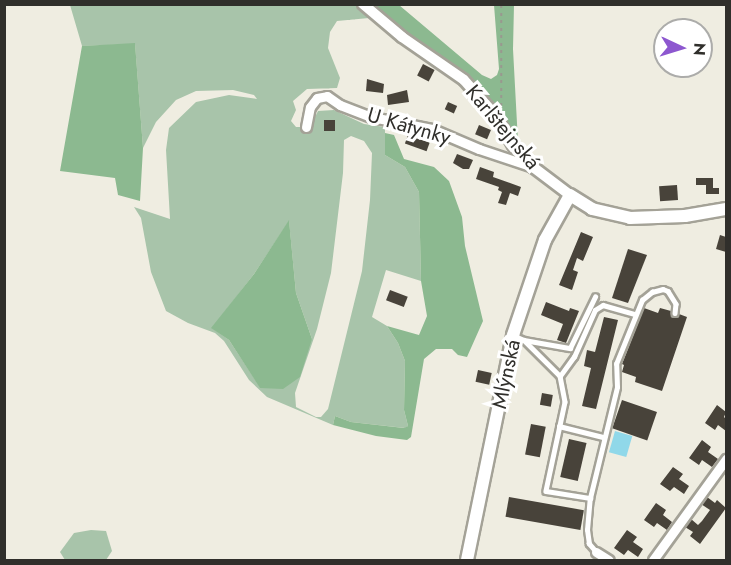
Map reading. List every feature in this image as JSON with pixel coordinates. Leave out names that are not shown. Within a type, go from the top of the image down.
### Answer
[{"type":"main road","name":"Karlštejnská","points":[[570,195],[592,209],[630,218],[685,216],[726,209]]},
{"type":"main road","name":"Mlýnská","points":[[467,561],[519,338],[545,240],[570,195]]},
{"type":"street","name":"Karlštejnská","points":[[363,4],[402,37],[464,80],[501,123],[513,145],[532,166],[570,195]]},
{"type":"street","name":"U Kátynky","points":[[306,127],[310,107],[317,98],[327,96],[340,105],[372,117],[432,129],[479,149],[532,166]]},
{"type":"street","points":[[653,561],[726,459]]},
{"type":"street","points":[[596,552],[609,561]]},
{"type":"lane","points":[[596,552],[590,544],[586,530],[590,498],[603,437],[617,387],[616,364],[634,314],[642,300],[652,292],[663,289],[672,294],[676,304],[675,313]]},
{"type":"lane","points":[[519,338],[570,348],[595,297]]},
{"type":"lane","points":[[560,376],[574,357],[595,310],[603,305],[634,314]]},
{"type":"lane","points":[[519,338],[560,376],[565,402],[546,491],[590,498]]},
{"type":"lane","points":[[559,426],[603,437]]},
{"type":"path","points":[[501,4],[501,123]]},
{"type":"green space","points":[[355,4],[369,18],[337,21],[330,32],[328,48],[340,78],[337,88],[307,89],[293,101],[296,110],[291,121],[296,127],[310,127],[318,111],[334,110],[364,124],[385,127],[385,155],[405,167],[419,192],[421,281],[386,270],[372,317],[387,326],[398,343],[405,361],[404,410],[408,426],[405,428],[351,422],[335,416],[333,425],[267,397],[249,380],[224,341],[215,333],[188,323],[166,311],[151,272],[141,218],[134,207],[170,219],[166,150],[169,128],[196,102],[229,95],[257,99],[254,95],[233,90],[196,91],[176,100],[156,122],[143,148],[135,44],[82,46],[70,5]],"holes":[[[351,136],[364,141],[372,153],[370,200],[362,271],[328,409],[321,417],[316,417],[296,407],[295,393],[317,329],[331,273],[343,173],[344,140]],[[289,221],[296,293],[312,339],[260,387],[229,340],[212,328],[254,274]]]},
{"type":"green space","points":[[371,5],[399,5],[482,75],[491,79],[497,75],[499,69],[494,5],[514,5],[513,49],[518,142],[501,113],[467,76],[405,33]]},
{"type":"green space","points":[[135,43],[143,148],[140,201],[118,195],[115,178],[60,171],[82,46]]},
{"type":"green space","points":[[385,133],[394,135],[404,159],[434,167],[449,181],[462,217],[465,246],[483,321],[467,357],[458,355],[452,349],[436,349],[424,359],[411,437],[407,440],[376,436],[333,425],[335,416],[351,422],[404,428],[408,426],[404,410],[405,361],[398,343],[387,326],[419,335],[427,316],[421,281],[419,192],[405,167],[385,155]]},
{"type":"green space","points":[[289,220],[296,293],[312,339],[300,377],[283,389],[260,388],[229,340],[211,328],[254,274]]},
{"type":"green space","points":[[91,530],[106,531],[112,551],[106,560],[65,560],[60,552],[74,533]]},
{"type":"water","points":[[615,431],[632,436],[626,457],[609,452]]},
{"type":"building","points":[[423,64],[435,70],[429,81],[417,76]]},
{"type":"building","points":[[367,79],[384,84],[383,93],[366,91]]},
{"type":"building","points":[[407,90],[409,102],[388,105],[387,95]]},
{"type":"building","points":[[448,102],[457,106],[454,113],[445,109]]},
{"type":"building","points":[[324,120],[335,120],[335,131],[324,131]]},
{"type":"building","points":[[479,125],[491,130],[487,139],[475,134]]},
{"type":"building","points":[[408,135],[430,143],[427,151],[405,143]]},
{"type":"building","points":[[457,154],[473,160],[469,169],[463,169],[453,163]]},
{"type":"building","points":[[480,167],[494,172],[493,177],[521,187],[518,196],[510,193],[506,205],[498,203],[502,192],[498,190],[499,187],[476,179]]},
{"type":"building","points":[[696,178],[713,178],[713,188],[719,188],[719,194],[706,194],[706,185],[696,185]]},
{"type":"building","points":[[677,185],[678,200],[660,201],[659,186]]},
{"type":"building","points":[[581,232],[593,237],[583,261],[577,258],[573,270],[578,272],[572,290],[559,285]]},
{"type":"building","points":[[720,235],[726,237],[726,252],[716,249]]},
{"type":"building","points":[[628,249],[647,255],[628,303],[612,298]]},
{"type":"building","points":[[390,290],[408,297],[404,307],[386,300]]},
{"type":"building","points":[[546,302],[569,311],[570,308],[579,311],[566,343],[557,340],[563,324],[541,315]]},
{"type":"building","points":[[644,308],[658,313],[660,308],[671,311],[674,317],[679,314],[687,317],[662,391],[635,382],[636,377],[622,372],[624,365],[622,364]]},
{"type":"building","points":[[604,317],[618,320],[596,409],[582,406],[591,368],[584,366],[587,350],[595,352]]},
{"type":"building","points":[[478,370],[492,373],[489,385],[476,382]]},
{"type":"building","points":[[542,393],[553,395],[551,407],[540,405]]},
{"type":"building","points":[[622,400],[657,412],[647,440],[612,428]]},
{"type":"building","points":[[717,405],[726,412],[724,417],[726,431],[718,425],[715,430],[705,423]]},
{"type":"building","points":[[531,424],[546,427],[540,457],[525,454]]},
{"type":"building","points":[[569,439],[587,443],[578,481],[560,477]]},
{"type":"building","points":[[702,440],[711,447],[708,452],[718,459],[712,467],[702,460],[699,465],[689,458]]},
{"type":"building","points":[[673,467],[683,474],[679,479],[689,486],[684,494],[674,487],[670,491],[660,484]]},
{"type":"building","points":[[509,497],[584,510],[580,530],[506,517]]},
{"type":"building","points":[[707,497],[715,503],[717,500],[726,508],[700,544],[690,536],[693,532],[685,527],[691,519],[698,525],[702,521],[710,510],[701,504]]},
{"type":"building","points":[[656,503],[666,510],[663,515],[672,522],[667,530],[657,523],[654,527],[644,520]]},
{"type":"building","points":[[627,530],[637,537],[633,542],[643,549],[638,557],[628,550],[624,555],[614,548]]}]
